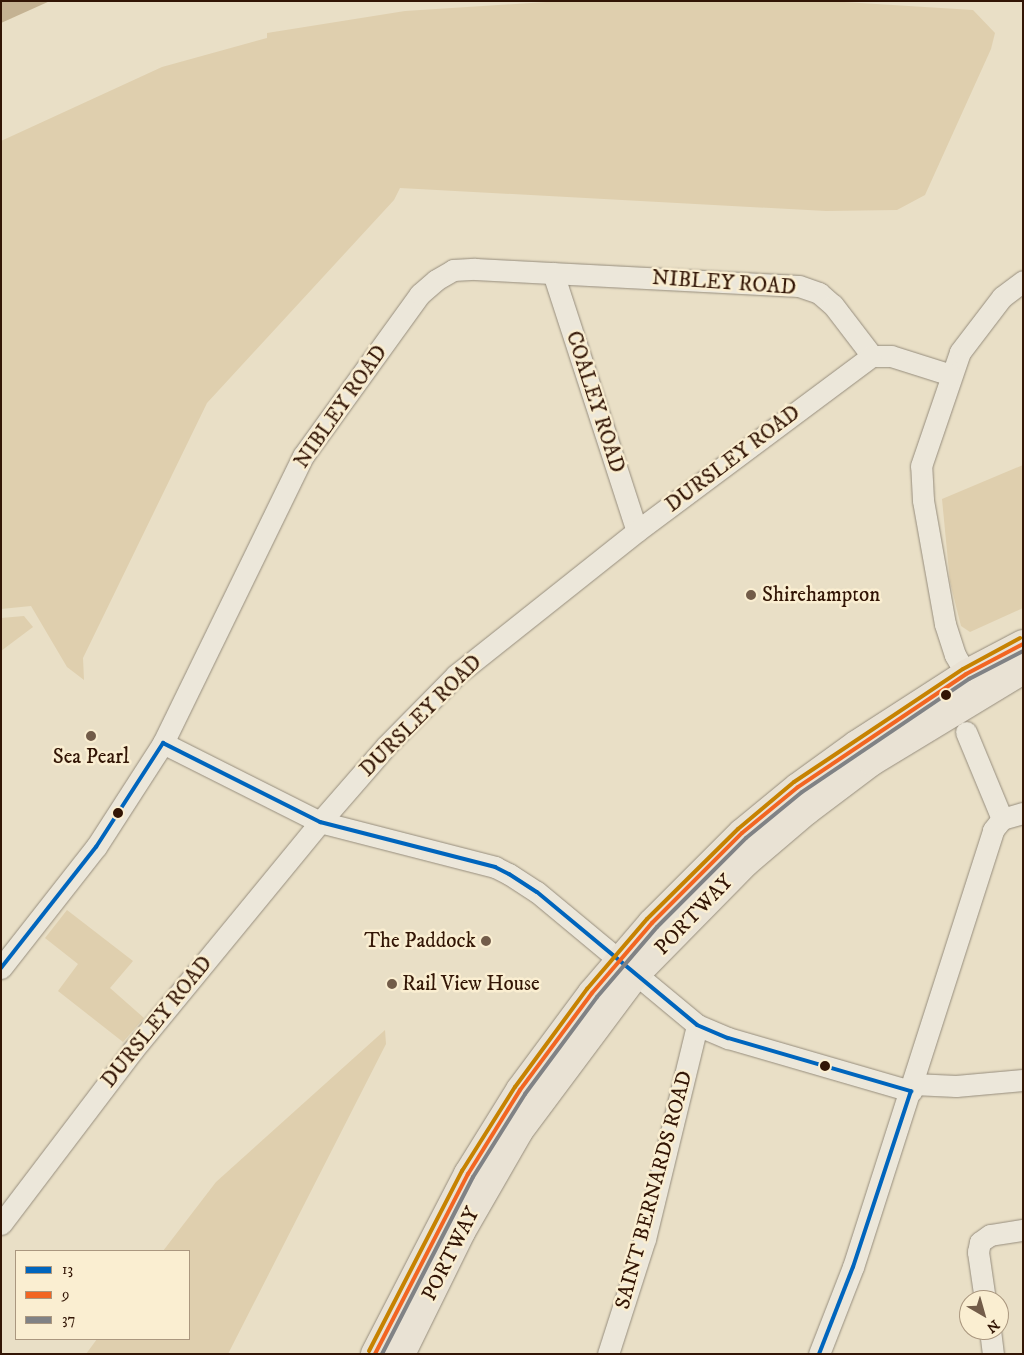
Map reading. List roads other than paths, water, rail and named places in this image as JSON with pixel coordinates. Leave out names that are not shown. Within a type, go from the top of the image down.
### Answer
[{"type":"highway","name":"PORTWAY","points":[[375,1354],[468,1174],[514,1098],[749,827],[856,745],[966,674],[1023,644]]},
{"type":"highway","name":"PORTWAY","points":[[401,1354],[461,1232],[519,1131],[628,967],[806,811],[871,762],[1023,670]]},
{"type":"street","name":"NIBLEY ROAD","points":[[1,968],[96,847],[163,743],[303,456],[420,294],[436,280],[453,270],[553,273],[799,286],[819,293],[833,305],[872,356]]},
{"type":"street","name":"COALEY ROAD","points":[[553,273],[637,531]]},
{"type":"street","points":[[966,674],[955,655],[945,624],[921,482],[921,466],[951,375],[973,332],[1002,297],[1023,281]]},
{"type":"street","points":[[872,356],[891,356],[951,375]]},
{"type":"street","name":"DURSLEY ROAD","points":[[1,1224],[133,1050],[320,822],[386,746],[456,675],[637,531],[872,356]]},
{"type":"street","points":[[966,732],[1002,819]]},
{"type":"street","points":[[163,743],[320,822],[495,867],[537,892],[697,1025],[728,1038],[912,1087],[956,1086],[1023,1080]]},
{"type":"street","points":[[818,1354],[853,1267],[993,830],[1002,819],[1023,813]]},
{"type":"street","name":"SAINT BERNARDS ROAD","points":[[608,1354],[645,1239],[697,1025]]},
{"type":"street","points":[[984,1290],[978,1252],[980,1242],[990,1235],[1023,1230]]},
{"type":"street","points":[[991,1340],[993,1354]]},
{"type":"place","name":"Shirehampton","points":[[751,595]]},
{"type":"place","name":"Sea Pearl","points":[[91,736]]},
{"type":"place","name":"The Paddock","points":[[486,941]]},
{"type":"place","name":"Rail View House","points":[[392,984]]}]
